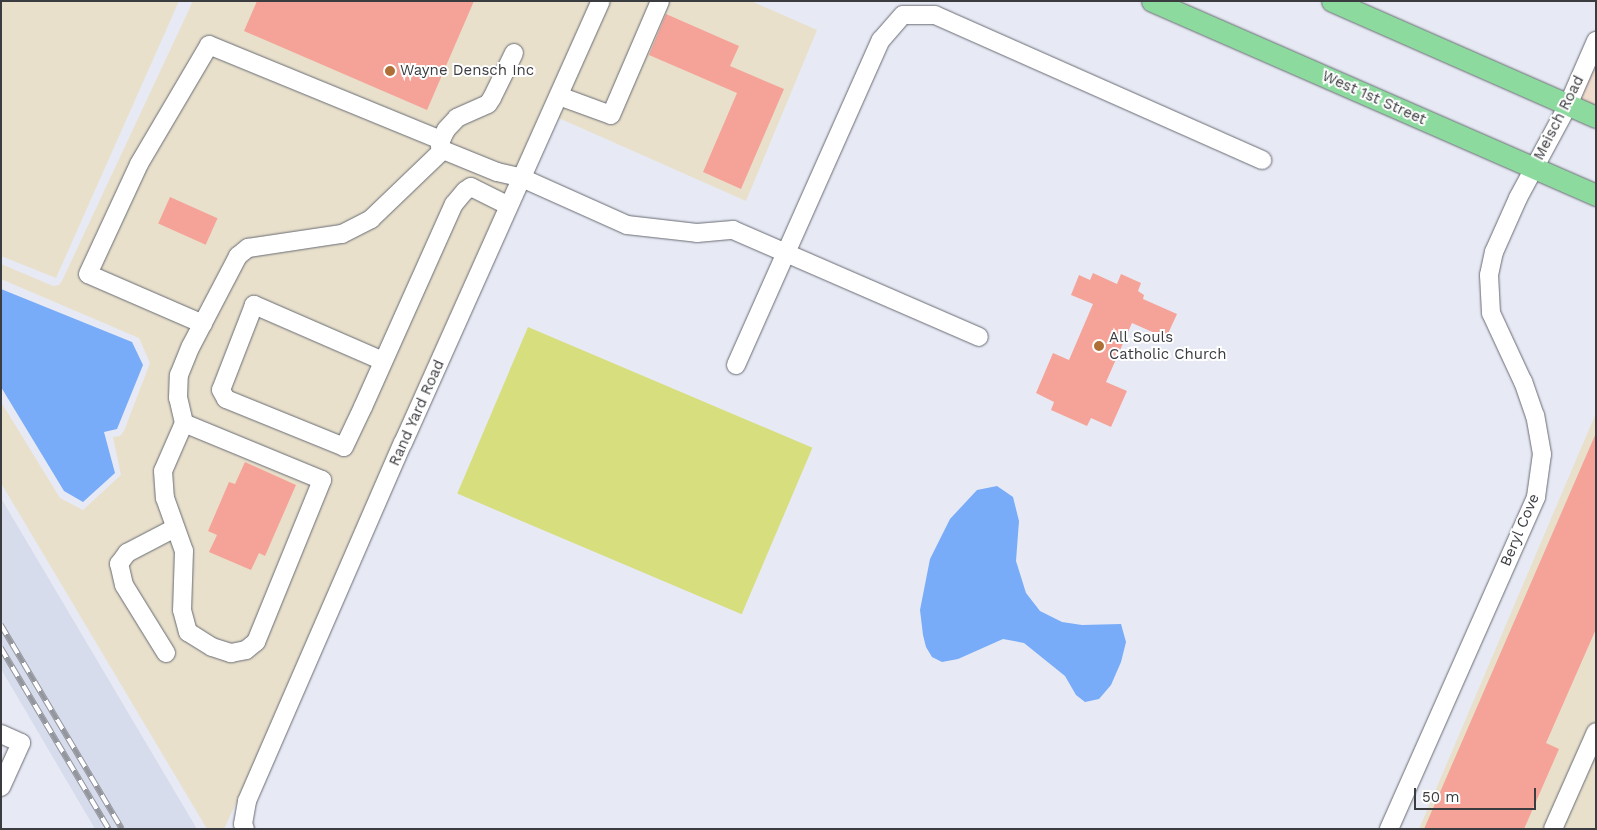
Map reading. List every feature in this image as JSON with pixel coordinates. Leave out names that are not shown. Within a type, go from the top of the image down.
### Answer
[{"type":"main road","name":"West 1st Street","points":[[1152,1],[1596,195]]},
{"type":"main road","points":[[1332,1],[1596,117]]},
{"type":"street","name":"Rand Yard Road","points":[[245,829],[247,801],[601,1]]},
{"type":"street","points":[[559,96],[611,115],[660,1]]},
{"type":"street","points":[[736,364],[881,40],[903,15],[935,15],[1262,160]]},
{"type":"street","name":"Meisch Road","points":[[1534,168],[1568,105],[1596,41]]},
{"type":"street","points":[[203,324],[88,274],[139,164],[209,44],[442,145],[498,172],[522,178],[626,225],[697,233],[734,230],[786,251],[979,337]]},
{"type":"street","points":[[184,423],[322,480],[256,642],[246,650],[231,653],[212,648],[188,632],[182,610],[184,551],[165,498],[163,471],[184,423],[178,398],[179,375],[238,256],[248,248],[342,234],[371,219],[442,145],[446,130],[457,118],[488,104],[514,53]]},
{"type":"street","name":"Beryl Cove","points":[[1389,829],[1536,497],[1542,454],[1536,416],[1523,382],[1490,313],[1489,275],[1494,252],[1534,168]]},
{"type":"street","points":[[383,362],[254,305],[221,390],[226,399],[344,447],[383,362],[454,204],[465,191],[472,187],[509,206]]},
{"type":"street","points":[[166,654],[124,585],[119,564],[127,553],[175,528]]},
{"type":"street","points":[[1553,829],[1596,732]]},
{"type":"street","points":[[1,734],[21,743],[1,787]]},
{"type":"shaded area","points":[[1,1],[179,1],[56,278],[1,256]]},
{"type":"shaded area","points":[[193,1],[751,1],[817,30],[746,201],[545,112],[286,697],[224,829],[207,829],[1,483],[1,402],[60,498],[83,510],[121,475],[113,437],[120,436],[124,431],[150,363],[139,338],[1,279],[1,264],[53,286],[59,285],[62,281]]},
{"type":"shaded area","points":[[1596,65],[1596,107],[1580,101]]},
{"type":"shaded area","points":[[1596,413],[1596,829],[1419,829]]},
{"type":"shaded area","points":[[1,498],[197,829],[95,829],[1,669]]},
{"type":"green space","points":[[528,327],[812,448],[742,614],[457,494]]},
{"type":"water","points":[[1,289],[132,342],[143,365],[117,429],[104,432],[115,473],[83,502],[64,491],[1,387]]},
{"type":"water","points":[[997,486],[1013,497],[1019,521],[1016,561],[1026,593],[1040,611],[1062,622],[1082,625],[1121,624],[1126,642],[1121,662],[1111,685],[1099,699],[1085,702],[1076,695],[1065,676],[1024,643],[1003,639],[958,659],[942,662],[932,657],[926,647],[920,610],[930,559],[950,519],[977,490]]},
{"type":"building","name":"Wayne Densch Inc","points":[[257,1],[474,1],[427,110],[244,31]]},
{"type":"building","points":[[666,14],[739,46],[730,66],[784,89],[741,189],[703,172],[737,93],[649,55]]},
{"type":"building","points":[[170,197],[218,218],[206,245],[158,223]]},
{"type":"building","name":"All Souls Catholic Church","points":[[1093,273],[1117,284],[1121,274],[1141,283],[1138,291],[1144,295],[1143,299],[1177,314],[1166,338],[1132,323],[1106,382],[1127,391],[1111,427],[1091,418],[1087,426],[1051,410],[1054,402],[1036,393],[1053,353],[1069,360],[1093,304],[1071,295],[1079,275],[1090,280]]},
{"type":"building","points":[[1596,433],[1596,629],[1546,743],[1559,749],[1524,829],[1424,829]]},
{"type":"building","points":[[245,462],[296,485],[265,556],[259,553],[251,570],[209,552],[217,535],[208,531],[229,482],[235,484]]},
{"type":"railway","points":[[1,625],[122,829]]},
{"type":"railway","points":[[1,648],[109,829]]},
{"type":"place","name":"Wayne Densch Inc","points":[[390,71]]},
{"type":"place","name":"All Souls Catholic Church","points":[[1099,346]]}]
